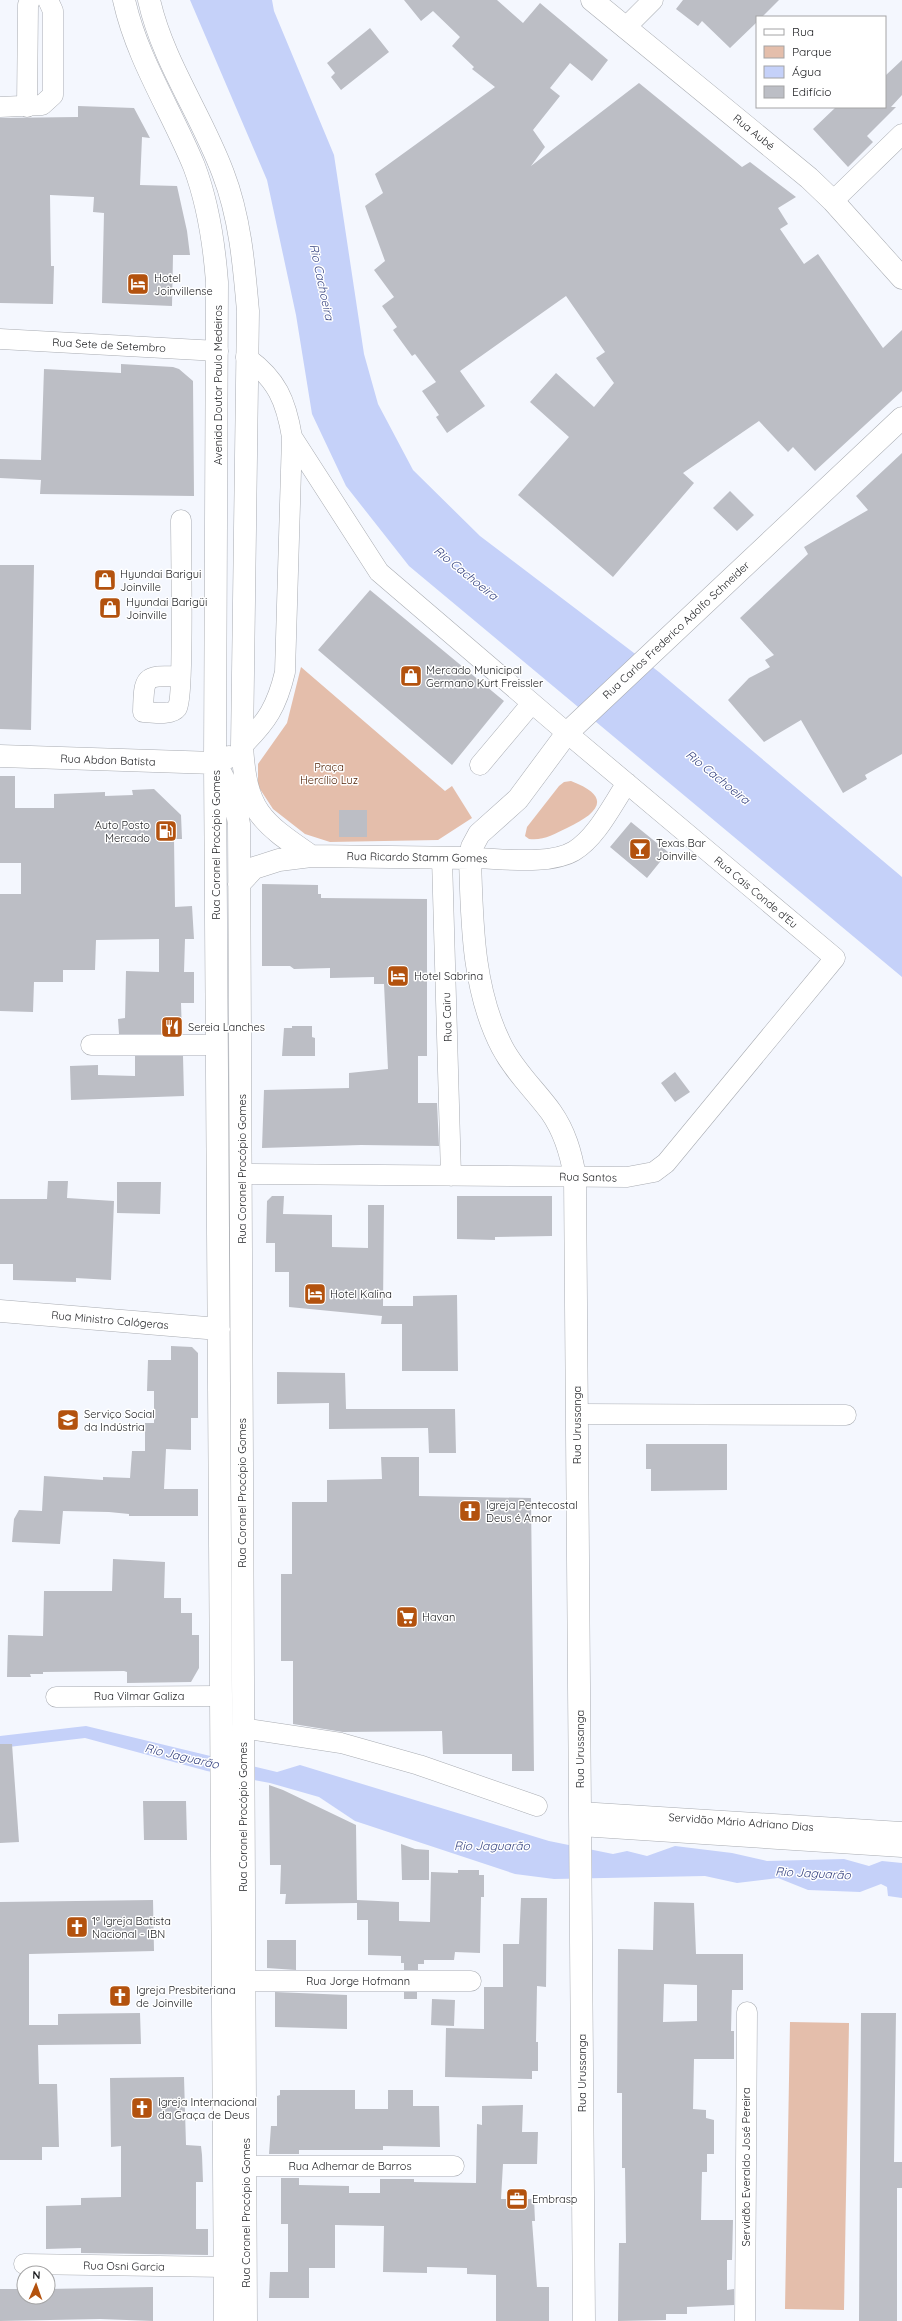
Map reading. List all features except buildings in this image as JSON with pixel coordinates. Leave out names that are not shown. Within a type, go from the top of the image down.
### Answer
[{"type":"main road","name":"Avenida Doutor Paulo Medeiros","points":[[124,0],[136,41],[182,139],[204,197],[215,253],[218,351],[216,763]]},
{"type":"main road","points":[[148,0],[158,35],[210,142],[232,200],[239,232],[246,286],[242,746],[246,787],[259,814],[278,834],[311,856]]},
{"type":"main road","name":"Rua Aubé","points":[[592,0],[780,154],[833,200],[902,278]]},
{"type":"main road","points":[[136,41],[158,35]]},
{"type":"main road","points":[[218,351],[246,357]]},
{"type":"main road","name":"Rua Carlos Frederico Adolfo Schneider","points":[[470,858],[472,847],[479,834],[518,799],[572,728],[902,418]]},
{"type":"main road","points":[[216,763],[235,753],[242,746]]},
{"type":"main road","name":"Rua Abdon Batista","points":[[0,756],[216,763]]},
{"type":"main road","name":"Rua Coronel Procópio Gomes","points":[[216,763],[237,810],[239,884],[242,1174],[242,1752],[246,2321]]},
{"type":"main road","name":"Rua Coronel Procópio Gomes","points":[[216,763],[225,2321]]},
{"type":"main road","name":"Rua Ricardo Stamm Gomes","points":[[239,884],[254,868],[265,863],[311,856],[470,858]]},
{"type":"main road","name":"Rua Urussanga","points":[[470,858],[472,928],[478,975],[488,1014],[502,1047],[518,1073],[551,1112],[563,1132],[570,1152],[575,1177],[584,2321]]},
{"type":"main road","name":"Rua Ministro Calógeras","points":[[0,1311],[219,1329]]},
{"type":"street","points":[[27,107],[28,5],[30,0]]},
{"type":"street","points":[[0,107],[27,107],[42,105],[53,95],[53,12],[48,0]]},
{"type":"street","points":[[625,28],[653,0]]},
{"type":"street","points":[[833,200],[902,134]]},
{"type":"street","name":"Rua Sete de Setembro","points":[[0,339],[218,351]]},
{"type":"street","points":[[242,746],[271,714],[280,694],[285,672],[292,437],[288,413],[280,392],[269,376],[246,357]]},
{"type":"street","name":"Rua Cais Conde d'Eu","points":[[292,437],[379,572],[532,703],[572,728],[626,783],[835,958]]},
{"type":"street","points":[[180,676],[181,520]]},
{"type":"street","points":[[480,765],[532,703]]},
{"type":"street","name":"Rua Ricardo Stamm Gomes","points":[[470,858],[557,858],[574,851],[587,840],[626,783]]},
{"type":"street","name":"Rua Cairu","points":[[442,858],[451,1176]]},
{"type":"street","name":"Rua Santos","points":[[242,1174],[575,1177],[640,1176],[654,1172],[666,1163],[835,958]]},
{"type":"street","points":[[91,1045],[217,1045]]},
{"type":"street","points":[[577,1414],[846,1415]]},
{"type":"street","name":"Rua Vilmar Galiza","points":[[56,1697],[222,1696]]},
{"type":"street","points":[[242,1728],[340,1743],[419,1765],[537,1806]]},
{"type":"street","name":"Servidão Mário Adriano Dias","points":[[580,1825],[902,1832]]},
{"type":"street","name":"Servidão Mário Adriano Dias","points":[[580,1825],[902,1847]]},
{"type":"street","name":"Rua Jorge Hofmann","points":[[244,1980],[471,1980]]},
{"type":"street","name":"Servidão Everaldo José Pereira","points":[[745,2321],[747,2012]]},
{"type":"street","name":"Rua Adhemar de Barros","points":[[246,2166],[454,2166]]},
{"type":"street","name":"Rua Osni Garcia","points":[[24,2264],[225,2267]]},
{"type":"green space","name":"Praça Hercílio Luz","points":[[301,667],[445,791],[452,786],[472,818],[438,840],[330,842],[305,834],[273,809],[258,786],[258,764],[287,723]]},
{"type":"green space","points":[[571,781],[593,793],[597,799],[597,805],[593,811],[587,817],[558,833],[539,839],[529,839],[525,836],[527,827],[559,786],[564,782]]},
{"type":"green space","points":[[790,2022],[849,2023],[844,2310],[785,2309]]},
{"type":"water","name":"Rio Cachoeira","points":[[190,0],[272,0],[274,11],[334,155],[364,354],[378,404],[413,470],[480,536],[659,672],[902,877],[902,977],[409,566],[346,486],[312,414],[296,315],[267,180]]},
{"type":"water","name":"Rio Jaguarão","points":[[86,1726],[277,1772],[300,1765],[549,1841],[613,1854],[627,1851],[647,1856],[675,1846],[732,1853],[767,1861],[844,1859],[869,1866],[882,1861],[902,1863],[902,1898],[888,1896],[887,1887],[881,1884],[860,1892],[808,1890],[778,1878],[737,1883],[705,1876],[554,1879],[515,1874],[355,1821],[319,1797],[270,1783],[207,1771],[85,1738],[0,1748],[0,1736]]},
{"type":"place","name":"Hotel Joinvillense","points":[[138,284]]},
{"type":"place","name":"Hyundai Barigui Joinville","points":[[105,580]]},
{"type":"place","name":"Hyundai Barigüi Joinville","points":[[110,608]]},
{"type":"place","name":"Mercado Municipal Germano Kurt Freissler","points":[[411,676]]},
{"type":"place","name":"Auto Posto Mercado","points":[[166,831]]},
{"type":"place","name":"Texas Bar Joinville","points":[[640,849]]},
{"type":"place","name":"Hotel Sabrina","points":[[398,976]]},
{"type":"place","name":"Sereia Lanches","points":[[172,1027]]},
{"type":"place","name":"Hotel Kalina","points":[[315,1294]]},
{"type":"place","name":"Serviço Social da Indústria","points":[[68,1420]]},
{"type":"place","name":"Igreja Pentecostal Deus é Amor","points":[[470,1511]]},
{"type":"place","name":"Havan","points":[[407,1617]]},
{"type":"place","name":"1ª Igreja Batista Nacional - IBN","points":[[77,1927]]},
{"type":"place","name":"Igreja Presbiteriana de Joinville","points":[[120,1996]]},
{"type":"place","name":"Igreja Internacional da Graça de Deus","points":[[142,2108]]},
{"type":"place","name":"Embrasp","points":[[517,2199]]}]
